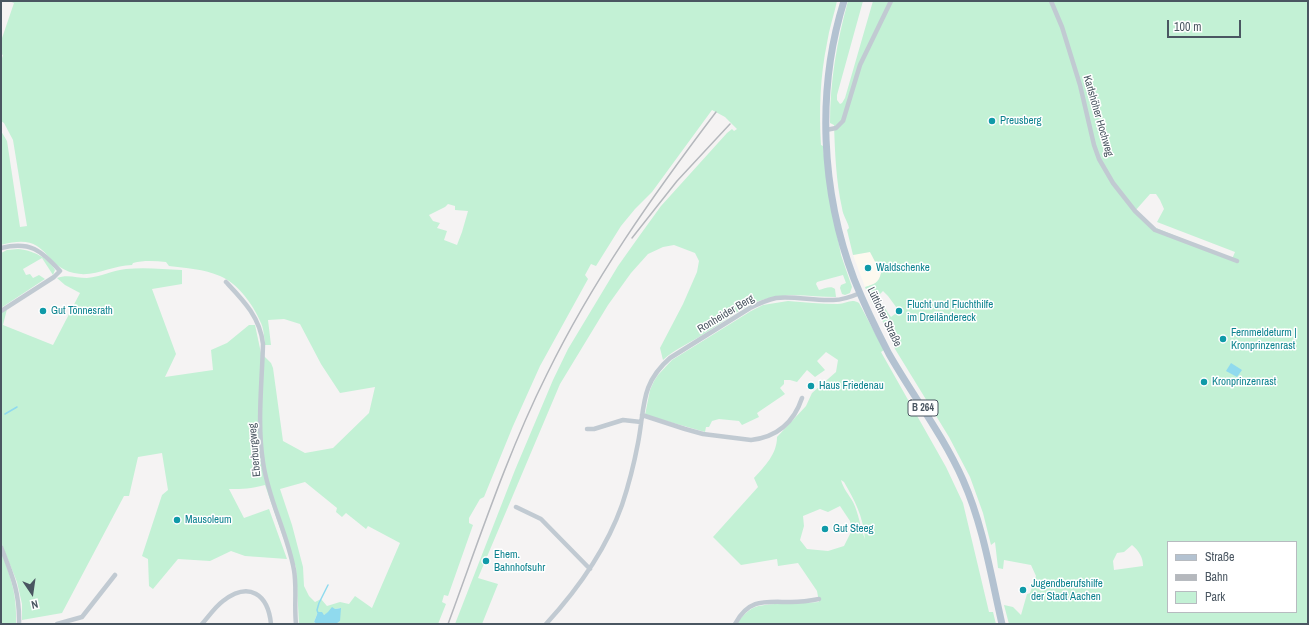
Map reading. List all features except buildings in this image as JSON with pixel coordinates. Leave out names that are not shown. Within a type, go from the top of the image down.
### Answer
[{"type":"main road","name":"Lütticher Straße","points":[[844,1],[834,42],[826,108],[828,161],[837,220],[847,259],[873,322],[890,355],[943,441],[964,481],[979,526],[1002,624]]},
{"type":"street","points":[[826,130],[836,128],[843,122],[860,65],[891,1]]},
{"type":"street","name":"Karlshöher Hochweg","points":[[1051,1],[1062,27],[1080,85],[1094,145],[1113,184],[1135,211],[1155,230],[1237,261]]},
{"type":"street","points":[[1,248],[13,245],[27,245],[43,254],[60,271],[54,277],[1,311]]},
{"type":"street","name":"Eberburgweg","points":[[226,282],[251,310],[257,320],[262,335],[263,344],[260,410],[263,460],[266,480],[280,519],[294,570],[296,586],[296,624]]},
{"type":"street","name":"Ronheider Berg","points":[[546,624],[590,569],[604,546],[622,506],[632,474],[647,388],[656,372],[663,364],[670,358],[750,308],[775,298],[788,297],[832,300],[842,299],[860,293]]},
{"type":"street","points":[[642,415],[703,434],[751,440],[758,439],[782,429],[799,407],[802,398]]},
{"type":"street","points":[[587,429],[594,429],[623,420],[641,422]]},
{"type":"street","points":[[516,507],[542,520],[590,569]]},
{"type":"street","points":[[1,547],[17,592],[20,611],[19,624]]},
{"type":"street","points":[[58,624],[82,617],[115,575]]},
{"type":"street","points":[[202,624],[214,609],[224,600],[237,593],[250,591],[257,593],[264,602],[270,613],[271,624]]},
{"type":"street","points":[[735,624],[745,609],[756,603],[769,601],[799,602],[819,599]]},
{"type":"shaded area","points":[[870,252],[881,273],[875,284],[865,287],[853,255]]},
{"type":"green space","points":[[9,1],[837,1],[828,38],[823,68],[820,132],[827,182],[841,255],[852,287],[850,293],[845,295],[842,294],[840,288],[841,285],[846,283],[843,275],[817,282],[816,284],[819,290],[829,287],[835,289],[836,297],[790,295],[755,302],[663,360],[660,348],[683,304],[697,272],[699,261],[695,253],[674,245],[663,247],[648,254],[631,273],[608,305],[560,384],[478,578],[498,584],[482,624],[455,624],[515,470],[553,380],[568,349],[618,266],[661,206],[727,133],[732,129],[734,131],[737,129],[725,117],[712,110],[652,192],[621,226],[596,266],[591,264],[585,275],[588,279],[540,366],[513,426],[484,497],[480,499],[469,518],[469,523],[473,525],[448,596],[444,595],[442,602],[446,604],[438,624],[336,624],[340,621],[340,608],[324,615],[318,612],[314,622],[317,624],[299,624],[296,567],[283,537],[265,485],[229,489],[244,518],[269,509],[287,559],[245,556],[231,551],[210,561],[178,559],[153,589],[149,586],[148,559],[142,556],[162,495],[168,490],[162,453],[138,457],[129,496],[124,496],[62,613],[22,620],[22,604],[17,582],[1,542],[1,313],[7,309],[3,325],[53,345],[80,293],[65,285],[57,278],[68,276],[87,278],[133,268],[182,270],[182,284],[152,289],[176,354],[165,377],[213,370],[211,350],[227,343],[249,325],[255,325],[261,353],[271,363],[273,368],[283,441],[305,453],[333,448],[369,413],[375,387],[340,393],[321,364],[300,324],[284,319],[268,320],[271,345],[265,345],[264,333],[261,324],[249,301],[238,289],[220,276],[195,269],[169,266],[166,262],[150,261],[137,262],[133,263],[132,265],[117,267],[96,273],[81,274],[63,269],[43,251],[28,242],[17,242],[1,245],[1,131],[7,141],[20,227],[27,226],[13,140],[4,123],[1,121],[1,61],[3,55],[1,54],[1,41],[14,3]],"holes":[[[448,204],[455,206],[455,210],[468,211],[457,245],[444,240],[447,231],[437,228],[440,223],[433,221],[429,215]],[[305,482],[337,508],[336,512],[342,517],[346,513],[366,529],[368,526],[400,543],[372,608],[355,596],[349,604],[340,602],[327,606],[321,599],[315,602],[309,596],[304,586],[303,567],[292,525],[280,489]]]},
{"type":"green space","points":[[848,1],[863,1],[837,95],[837,100],[840,104],[845,98],[873,1],[1308,1],[1308,624],[1009,624],[1004,605],[1013,607],[1021,615],[1027,594],[1030,593],[1036,576],[1031,565],[1004,560],[1003,569],[998,568],[995,542],[991,545],[983,513],[970,477],[949,437],[895,349],[865,287],[876,283],[881,273],[870,252],[853,255],[847,230],[849,228],[848,223],[843,211],[838,188],[834,125],[830,123],[830,107],[837,46]],"holes":[[[1150,194],[1156,194],[1164,209],[1157,222],[1235,252],[1232,259],[1149,225],[1135,211]],[[883,291],[899,311],[891,317],[877,297]],[[1132,545],[1140,554],[1143,566],[1114,570],[1113,561],[1117,553],[1124,552]]]},
{"type":"green space","points":[[18,249],[40,255],[49,262],[55,270],[53,275],[42,258],[23,269],[26,275],[30,274],[33,278],[39,275],[45,279],[1,308],[1,253],[7,250]]},
{"type":"green space","points":[[788,301],[841,304],[853,301],[859,303],[884,350],[881,352],[946,467],[963,503],[989,612],[993,612],[996,624],[737,624],[746,613],[759,606],[819,602],[817,591],[798,563],[778,566],[777,559],[741,565],[713,537],[758,487],[754,478],[773,454],[777,437],[806,406],[812,393],[836,372],[838,360],[826,352],[817,361],[825,370],[815,377],[807,370],[797,382],[784,380],[784,384],[780,388],[785,394],[757,413],[759,417],[742,425],[739,421],[719,419],[712,421],[709,427],[706,427],[705,432],[645,415],[650,390],[654,381],[672,360],[763,305]],"holes":[[[841,480],[844,482],[858,509],[865,539],[853,502]],[[840,506],[850,521],[852,530],[844,546],[828,551],[807,549],[800,540],[804,526],[803,516],[820,509],[828,512]]]},
{"type":"green space","points":[[1,551],[13,586],[16,624],[1,624]]},
{"type":"water","points":[[1231,363],[1242,370],[1237,377],[1226,371]]},
{"type":"water","points":[[332,607],[335,609],[341,608],[340,621],[336,624],[317,624],[314,622],[318,612],[322,612],[324,615]]},
{"type":"waterway","points":[[5,414],[17,407]]},
{"type":"waterway","points":[[318,613],[317,610],[319,603],[328,585]]},
{"type":"railway","points":[[448,624],[506,466],[533,404],[565,339],[584,305],[625,239],[669,175],[716,112]]},
{"type":"railway","points":[[632,238],[677,181],[730,124]]},
{"type":"place","name":"Preusberg","points":[[992,121]]},
{"type":"place","name":"Waldschenke","points":[[868,268]]},
{"type":"place","name":"Gut Tönnesrath","points":[[43,311]]},
{"type":"place","name":"Flucht und Fluchthilfe im Dreiländereck","points":[[899,311]]},
{"type":"place","name":"Fernmeldeturm | Kronprinzenrast","points":[[1223,339]]},
{"type":"place","name":"Kronprinzenrast","points":[[1204,382]]},
{"type":"place","name":"Haus Friedenau","points":[[811,386]]},
{"type":"place","name":"Mausoleum","points":[[177,520]]},
{"type":"place","name":"Gut Steeg","points":[[825,529]]},
{"type":"place","name":"Ehem. Bahnhofsuhr","points":[[486,561]]},
{"type":"place","name":"Jugendberufshilfe der Stadt Aachen","points":[[1023,590]]}]
